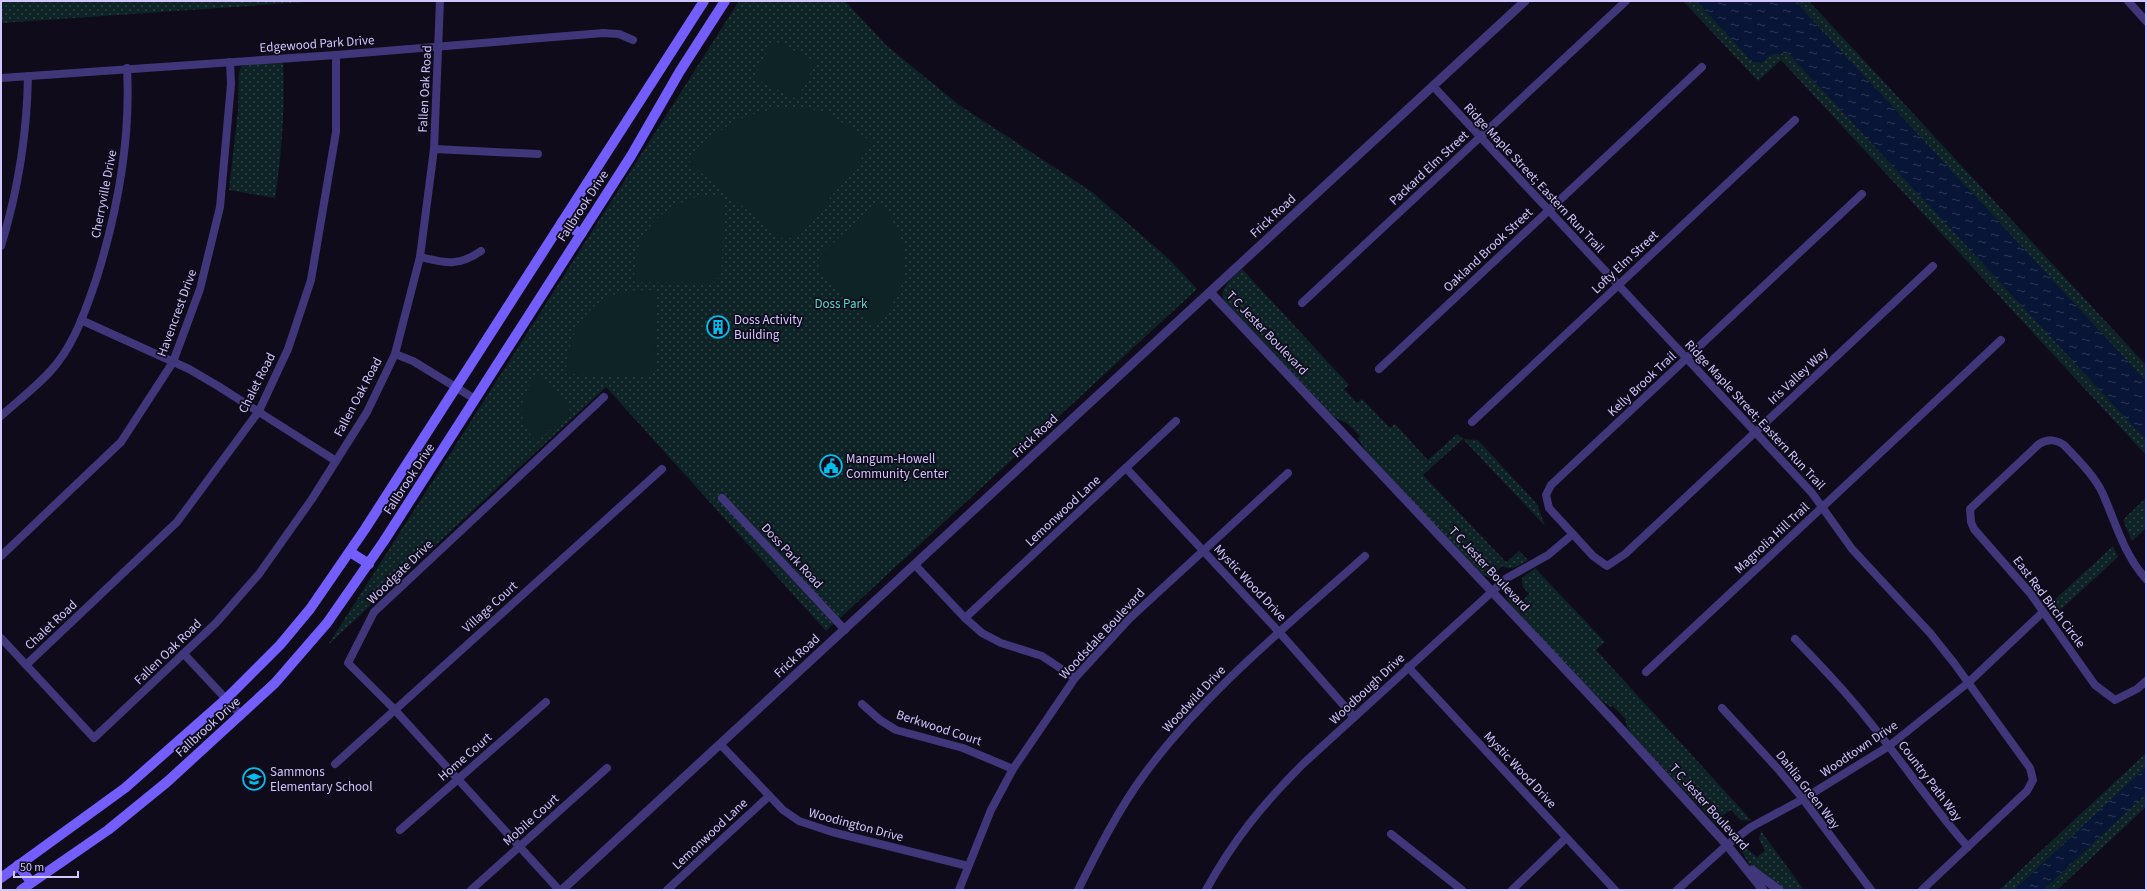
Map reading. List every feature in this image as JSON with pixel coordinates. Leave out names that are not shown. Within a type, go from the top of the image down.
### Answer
[{"type":"main road","name":"Fallbrook Drive","points":[[1,878],[95,812],[126,788],[226,699],[280,645],[315,603],[456,389],[704,1]]},
{"type":"main road","name":"Fallbrook Drive","points":[[21,890],[108,830],[139,805],[242,715],[297,659],[342,604],[631,156],[680,71],[725,1]]},
{"type":"main road","points":[[665,61],[680,71]]},
{"type":"main road","points":[[562,222],[581,234]]},
{"type":"main road","points":[[350,552],[369,564]]},
{"type":"main road","points":[[18,865],[31,882]]},
{"type":"street","name":"Fallen Oak Road","points":[[26,664],[94,738],[216,623],[259,574],[283,543],[367,412],[395,354],[420,257],[434,150],[440,1]]},
{"type":"street","name":"Frick Road","points":[[561,890],[721,745],[1525,1]]},
{"type":"street","name":"Packard Elm Street","points":[[1302,303],[1626,1]]},
{"type":"street","points":[[2128,1],[2146,21]]},
{"type":"street","name":"Edgewood Park Drive","points":[[1,78],[127,68],[336,55],[603,33],[618,34],[633,40]]},
{"type":"street","name":"Chalet Road","points":[[26,664],[177,522],[259,411],[288,349],[311,280],[336,132],[336,55]]},
{"type":"street","name":"Havencrest Drive","points":[[1,556],[122,442],[173,362],[200,289],[220,207],[231,84],[230,62]]},
{"type":"street","name":"Oakland Brook Street","points":[[1379,369],[1702,67]]},
{"type":"street","name":"Cherryville Drive","points":[[1,416],[58,362],[81,320],[102,261],[121,180],[127,134],[129,96],[127,68]]},
{"type":"street","points":[[1,246],[17,182],[27,111],[28,76]]},
{"type":"street","name":"Ridge Maple Street; Eastern Run Trail","points":[[1433,86],[1823,507],[1852,549],[1930,633],[1969,682],[2030,768],[2033,780],[2027,791],[1968,847]]},
{"type":"street","name":"Lofty Elm Street","points":[[1472,422],[1794,120]]},
{"type":"street","points":[[434,150],[538,154]]},
{"type":"street","name":"Kelly Brook Trail","points":[[1607,566],[1594,556],[1549,508],[1546,495],[1551,485],[1862,194]]},
{"type":"street","points":[[420,257],[454,263],[463,261],[481,251]]},
{"type":"street","name":"Iris Valley Way","points":[[1607,566],[1625,554],[1933,266]]},
{"type":"street","name":"T C Jester Boulevard","points":[[1210,292],[1727,845],[1746,866],[1763,890]]},
{"type":"street","points":[[81,320],[173,362],[218,386],[336,461]]},
{"type":"street","name":"Magnolia Hill Trail","points":[[1646,672],[2001,340]]},
{"type":"street","points":[[395,354],[413,361],[456,389],[475,399]]},
{"type":"street","name":"Woodgate Drive","points":[[561,890],[518,847],[394,710],[348,663],[374,612],[604,397]]},
{"type":"street","name":"Lemonwood Lane","points":[[965,618],[1176,421]]},
{"type":"street","name":"East Red Birch Circle","points":[[2146,579],[2130,560],[2101,492],[2093,478],[2064,445],[2051,440],[2039,444],[1970,509],[1969,515],[1974,529],[2017,577],[2095,685],[2115,700],[2137,690],[2146,681]]},
{"type":"street","name":"Mystic Wood Drive","points":[[1126,468],[1280,633],[1354,717]]},
{"type":"street","name":"Village Court","points":[[335,764],[662,469]]},
{"type":"street","name":"Woodsdale Boulevard","points":[[959,890],[991,810],[1013,769],[1075,678],[1130,618],[1288,473]]},
{"type":"street","name":"Doss Park Road","points":[[722,498],[845,630]]},
{"type":"street","name":"Woodbough Drive","points":[[1206,890],[1247,824],[1276,791],[1408,667],[1507,578],[1548,555],[1573,534]]},
{"type":"street","name":"Woodwild Drive","points":[[1078,890],[1108,832],[1145,773],[1186,723],[1229,678],[1365,556]]},
{"type":"street","points":[[915,565],[965,618],[982,633],[1001,643],[1042,656],[1075,678]]},
{"type":"street","name":"Woodtown Drive","points":[[1677,890],[1727,845],[1751,827],[1803,799],[1889,746],[1969,682],[2043,612]]},
{"type":"street","points":[[1,638],[26,664]]},
{"type":"street","name":"Country Path Way","points":[[1795,639],[1840,686],[1889,746],[1937,812],[1968,847]]},
{"type":"street","points":[[184,654],[242,715]]},
{"type":"street","name":"Mystic Wood Drive","points":[[1408,667],[1615,890]]},
{"type":"street","name":"Home Court","points":[[400,830],[546,702]]},
{"type":"street","name":"Berkwood Court","points":[[862,704],[880,720],[896,730],[963,748],[1013,769]]},
{"type":"street","name":"Dahlia Green Way","points":[[1722,708],[1778,769],[1803,799],[1870,890]]},
{"type":"street","name":"Woodington Drive","points":[[721,745],[768,796],[799,822],[815,828],[968,866]]},
{"type":"street","name":"Mobile Court","points":[[471,890],[607,768]]},
{"type":"street","name":"Lemonwood Lane","points":[[667,890],[768,796]]},
{"type":"street","points":[[1391,834],[1462,890]]},
{"type":"street","points":[[1512,890],[1566,838]]},
{"type":"street","points":[[1922,890],[1968,847]]},
{"type":"street","name":"T C Jester Boulevard","points":[[1746,866],[1779,890]]},
{"type":"green space","points":[[1,1],[320,1],[1,23]]},
{"type":"green space","name":"Doss Park","points":[[739,1],[845,1],[887,46],[959,105],[1092,192],[1170,260],[1197,289],[826,631],[606,387],[328,645]]},
{"type":"green space","points":[[1683,1],[1809,1],[2146,365],[2146,455],[1781,60],[1758,81]]},
{"type":"green space","points":[[773,40],[816,62],[797,99],[754,78]]},
{"type":"green space","points":[[283,62],[284,96],[282,130],[275,198],[229,190],[238,110],[239,72],[241,67],[246,65]]},
{"type":"green space","points":[[793,107],[825,112],[862,135],[873,144],[799,237],[783,239],[689,163],[711,139],[734,122],[746,116],[760,112]]},
{"type":"green space","points":[[706,195],[724,197],[721,276],[713,283],[634,282],[635,264],[639,249],[644,235],[652,224],[675,206]]},
{"type":"green space","points":[[878,202],[890,217],[899,233],[904,249],[905,266],[902,282],[896,298],[886,313],[872,327],[818,268],[822,253]]},
{"type":"green space","points":[[1242,269],[1349,385],[1344,389],[1357,403],[1362,399],[1390,428],[1395,424],[1428,460],[1457,434],[1463,439],[1423,475],[1506,562],[1519,551],[1528,560],[1512,568],[1502,566],[1489,578],[1480,573],[1367,453],[1358,439],[1360,436],[1348,424],[1334,417],[1223,299],[1223,290],[1225,286]]},
{"type":"green space","points":[[657,290],[655,368],[644,377],[566,374],[570,346],[575,333],[589,311],[599,302],[626,291]]},
{"type":"green space","points":[[539,373],[569,406],[570,413],[537,442],[529,433],[524,424],[522,408],[523,399],[532,382]]},
{"type":"green space","points":[[1463,439],[1478,440],[1537,504],[1545,526]]},
{"type":"green space","points":[[2146,498],[2146,528],[2132,541],[2123,520]]},
{"type":"green space","points":[[2113,546],[2118,557],[2056,614],[2050,604]]},
{"type":"green space","points":[[1535,568],[1605,642],[1596,650],[1752,821],[1741,820],[1731,810],[1723,815],[1728,825],[1722,828],[1718,826],[1633,736],[1627,727],[1625,719],[1613,706],[1611,707],[1597,698],[1512,607],[1505,595],[1508,591],[1522,601],[1529,594],[1523,587],[1522,578]]},
{"type":"green space","points":[[2146,753],[2146,807],[2057,890],[1999,890]]},
{"type":"green space","points":[[1761,831],[1804,890],[1783,890],[1749,864],[1741,850],[1745,847],[1757,857],[1765,851],[1759,839]]},
{"type":"water","points":[[1697,1],[1795,1],[2146,381],[2146,440],[1788,53],[1770,55],[1762,63],[1752,62]]},
{"type":"water","points":[[2146,767],[2146,794],[2043,890],[2014,890]]},
{"type":"place","name":"Doss Activity Building","points":[[718,327]]},
{"type":"place","name":"Mangum-Howell Community Center","points":[[831,466]]},
{"type":"place","name":"Sammons Elementary School","points":[[254,779]]}]
